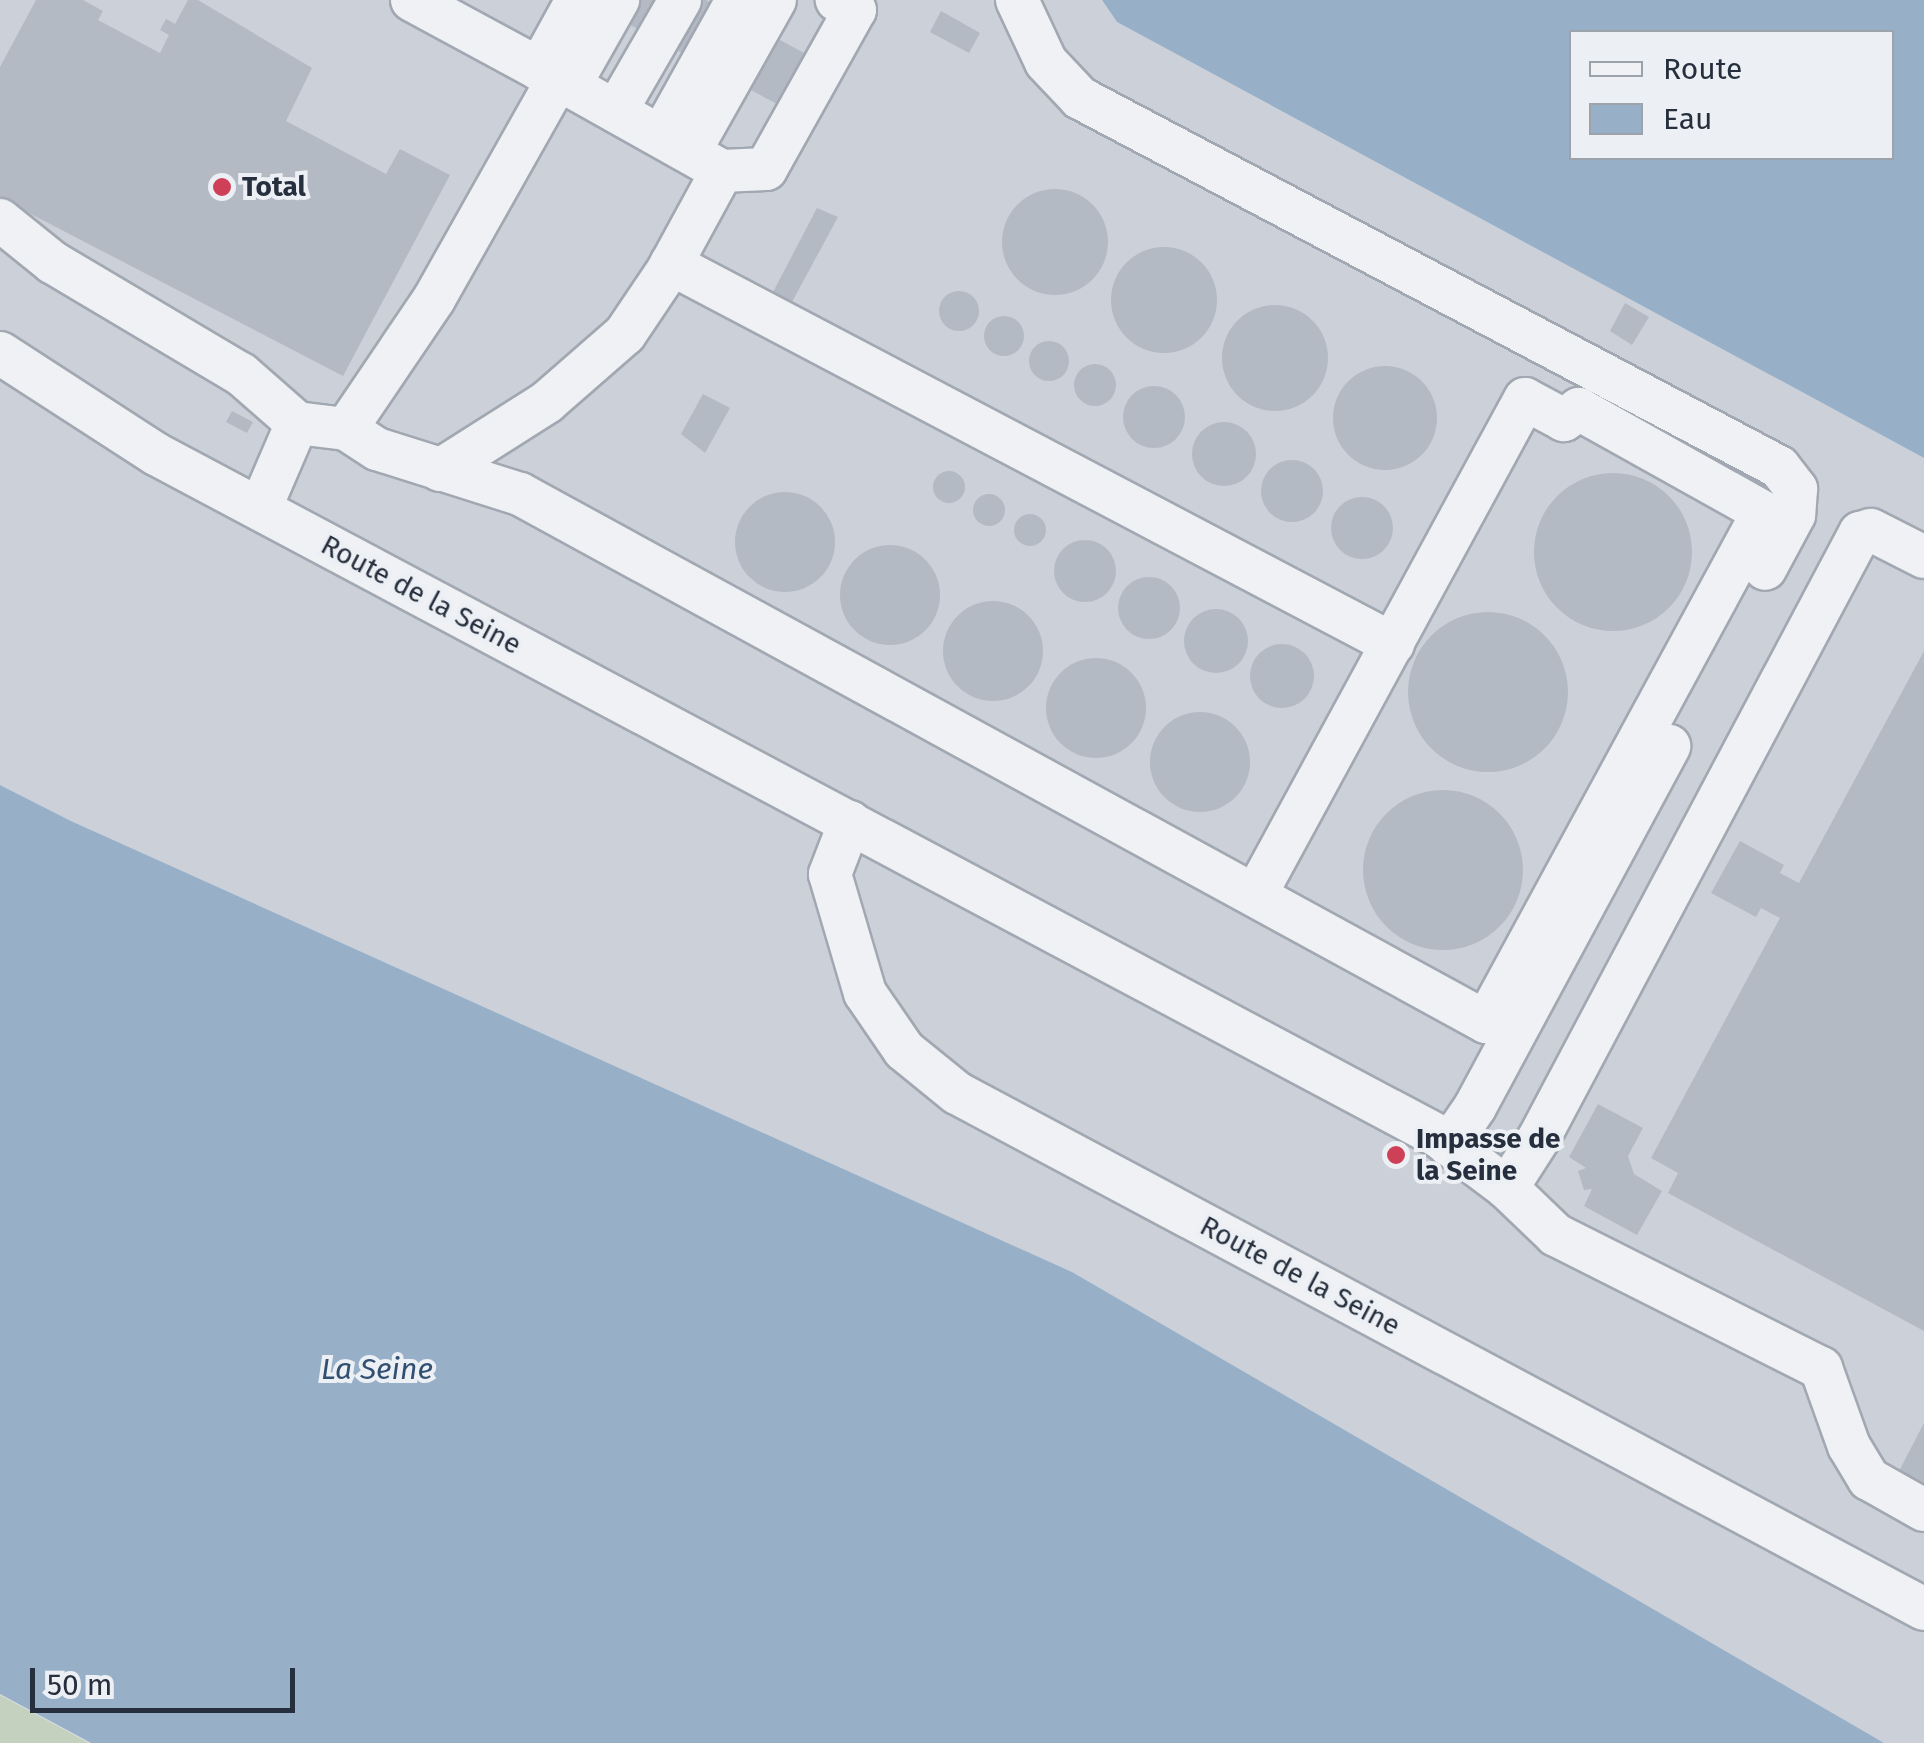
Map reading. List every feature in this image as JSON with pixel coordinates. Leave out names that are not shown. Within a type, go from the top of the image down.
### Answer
[{"type":"lane","points":[[556,78],[577,0]]},
{"type":"lane","points":[[346,429],[434,298],[556,78],[618,0]]},
{"type":"lane","points":[[616,110],[680,0]]},
{"type":"lane","points":[[440,470],[548,402],[602,357],[625,334],[671,264],[691,152],[737,0]]},
{"type":"lane","points":[[691,152],[775,0]]},
{"type":"lane","points":[[420,2],[691,152],[766,168],[855,10],[837,0]]},
{"type":"lane","points":[[1016,0],[1046,62],[1080,98],[1779,467],[1796,489],[1794,515],[1475,1107],[1443,1140]]},
{"type":"lane","points":[[0,220],[52,262],[240,374],[297,424],[346,429],[376,450],[520,494],[1486,1022],[1763,512],[1579,409],[1564,420],[1524,399],[1256,894]]},
{"type":"lane","points":[[671,264],[1394,644]]},
{"type":"lane","name":"Route de la Seine","points":[[0,352],[156,454],[1443,1140],[1507,1188],[1556,1235],[1820,1368],[1848,1446],[1868,1479],[1924,1510]]},
{"type":"lane","points":[[260,509],[297,424]]},
{"type":"lane","points":[[1507,1188],[1539,1138],[1860,533],[1872,530],[1924,557]]},
{"type":"lane","name":"Route de la Seine","points":[[850,822],[830,874],[865,993],[904,1050],[957,1093],[1924,1609]]},
{"type":"shaded area","points":[[0,0],[1102,0],[1117,22],[1924,458],[1924,1743],[1884,1743],[1865,1733],[1072,1272],[71,821],[0,785]]},
{"type":"green space","points":[[0,1695],[89,1743],[0,1743]]},
{"type":"water","points":[[1102,0],[1924,0],[1924,458],[1117,22]]},
{"type":"water","name":"La Seine","points":[[0,785],[71,821],[1072,1272],[1884,1743],[91,1743],[0,1694]]},
{"type":"building","name":"Total","points":[[36,0],[83,0],[103,11],[98,20],[160,53],[169,35],[160,30],[166,19],[175,24],[188,0],[198,0],[312,68],[286,121],[386,174],[400,149],[450,175],[343,376],[0,198],[0,67]]},
{"type":"building","points":[[584,0],[706,0],[806,54],[777,104]]},
{"type":"building","points":[[941,11],[980,33],[969,53],[930,32]]},
{"type":"building","points":[[1055,189],[1075,193],[1092,205],[1104,222],[1108,242],[1104,262],[1092,279],[1075,291],[1055,295],[1035,291],[1018,279],[1006,262],[1002,242],[1006,222],[1018,205],[1035,193]]},
{"type":"building","points":[[817,208],[838,217],[792,302],[773,292]]},
{"type":"building","points":[[1164,247],[1184,251],[1201,263],[1213,280],[1217,300],[1213,320],[1201,337],[1184,349],[1164,353],[1144,349],[1127,337],[1115,320],[1111,300],[1115,280],[1127,263],[1144,251]]},
{"type":"building","points":[[959,291],[973,297],[979,311],[973,325],[959,331],[945,325],[939,311],[945,297]]},
{"type":"building","points":[[1625,303],[1649,317],[1632,345],[1610,331]]},
{"type":"building","points":[[1275,305],[1295,309],[1312,321],[1324,338],[1328,358],[1324,378],[1312,395],[1295,407],[1275,411],[1255,407],[1238,395],[1226,378],[1222,358],[1226,338],[1238,321],[1255,309]]},
{"type":"building","points":[[1004,316],[1018,322],[1024,336],[1018,350],[1004,356],[990,350],[984,336],[990,322]]},
{"type":"building","points":[[1049,341],[1063,347],[1069,361],[1063,375],[1049,381],[1035,375],[1029,361],[1035,347]]},
{"type":"building","points":[[1095,364],[1110,370],[1116,385],[1110,400],[1095,406],[1080,400],[1074,385],[1080,370]]},
{"type":"building","points":[[1385,366],[1405,370],[1422,381],[1433,398],[1437,418],[1433,438],[1422,455],[1405,466],[1385,470],[1365,466],[1348,455],[1337,438],[1333,418],[1337,398],[1348,381],[1365,370]]},
{"type":"building","points":[[1154,386],[1176,395],[1185,417],[1176,439],[1154,448],[1132,439],[1123,417],[1132,395]]},
{"type":"building","points":[[703,394],[730,408],[705,453],[681,434]]},
{"type":"building","points":[[232,411],[253,422],[247,433],[226,422]]},
{"type":"building","points":[[1224,422],[1246,432],[1256,454],[1246,476],[1224,486],[1202,476],[1192,454],[1202,432]]},
{"type":"building","points":[[1292,460],[1314,469],[1323,491],[1314,513],[1292,522],[1270,513],[1261,491],[1270,469]]},
{"type":"building","points":[[949,471],[960,476],[965,487],[960,498],[949,503],[938,498],[933,487],[938,476]]},
{"type":"building","points":[[1613,473],[1643,479],[1669,496],[1686,522],[1692,552],[1686,582],[1669,608],[1643,625],[1613,631],[1583,625],[1557,608],[1540,582],[1534,552],[1540,522],[1557,496],[1583,479]]},
{"type":"building","points":[[785,492],[804,496],[820,507],[831,523],[835,542],[831,561],[820,577],[804,588],[785,592],[766,588],[750,577],[739,561],[735,542],[739,523],[750,507],[766,496]]},
{"type":"building","points":[[989,494],[1000,499],[1005,510],[1000,521],[989,526],[978,521],[973,510],[978,499]]},
{"type":"building","points":[[1362,497],[1384,506],[1393,528],[1384,550],[1362,559],[1340,550],[1331,528],[1340,506]]},
{"type":"building","points":[[1030,514],[1041,519],[1046,530],[1041,541],[1030,546],[1019,541],[1014,530],[1019,519]]},
{"type":"building","points":[[1085,540],[1107,549],[1116,571],[1107,593],[1085,602],[1063,593],[1054,571],[1063,549]]},
{"type":"building","points":[[890,545],[909,549],[925,560],[936,576],[940,595],[936,614],[925,630],[909,641],[890,645],[871,641],[855,630],[844,614],[840,595],[844,576],[855,560],[871,549]]},
{"type":"building","points":[[1149,577],[1171,586],[1180,608],[1171,630],[1149,639],[1127,630],[1118,608],[1127,586]]},
{"type":"building","points":[[993,601],[1012,605],[1028,616],[1039,632],[1043,651],[1039,670],[1028,686],[1012,697],[993,701],[974,697],[958,686],[947,670],[943,651],[947,632],[958,616],[974,605]]},
{"type":"building","points":[[1216,609],[1238,619],[1248,641],[1238,663],[1216,673],[1194,663],[1184,641],[1194,619]]},
{"type":"building","points":[[1488,612],[1519,618],[1544,636],[1562,661],[1568,692],[1562,723],[1544,748],[1519,766],[1488,772],[1457,766],[1432,748],[1414,723],[1408,692],[1414,661],[1432,636],[1457,618]]},
{"type":"building","points":[[1282,644],[1305,653],[1314,676],[1305,699],[1282,708],[1259,699],[1250,676],[1259,653]]},
{"type":"building","points":[[1924,651],[1924,1331],[1668,1193],[1678,1173],[1651,1158],[1780,918],[1761,908],[1756,917],[1711,893],[1740,841],[1784,865],[1780,873],[1799,883]]},
{"type":"building","points":[[1096,658],[1124,666],[1138,680],[1146,708],[1138,736],[1124,750],[1096,758],[1068,750],[1054,736],[1046,708],[1054,680],[1068,666]]},
{"type":"building","points":[[1200,712],[1219,716],[1235,727],[1246,743],[1250,762],[1246,781],[1235,797],[1219,808],[1200,812],[1181,808],[1165,797],[1154,781],[1150,762],[1154,743],[1165,727],[1181,716]]},
{"type":"building","points":[[1443,790],[1474,796],[1500,813],[1517,839],[1523,870],[1517,901],[1500,927],[1474,944],[1443,950],[1412,944],[1386,927],[1369,901],[1363,870],[1369,839],[1386,813],[1412,796]]},
{"type":"building","points":[[1598,1104],[1643,1128],[1628,1156],[1634,1174],[1662,1191],[1637,1235],[1584,1206],[1592,1189],[1584,1190],[1578,1171],[1586,1168],[1569,1157]]},
{"type":"building","points":[[1924,1423],[1924,1487],[1898,1473]]},
{"type":"place","name":"Total","points":[[222,187]]},
{"type":"place","name":"Impasse de la Seine","points":[[1396,1155]]}]
